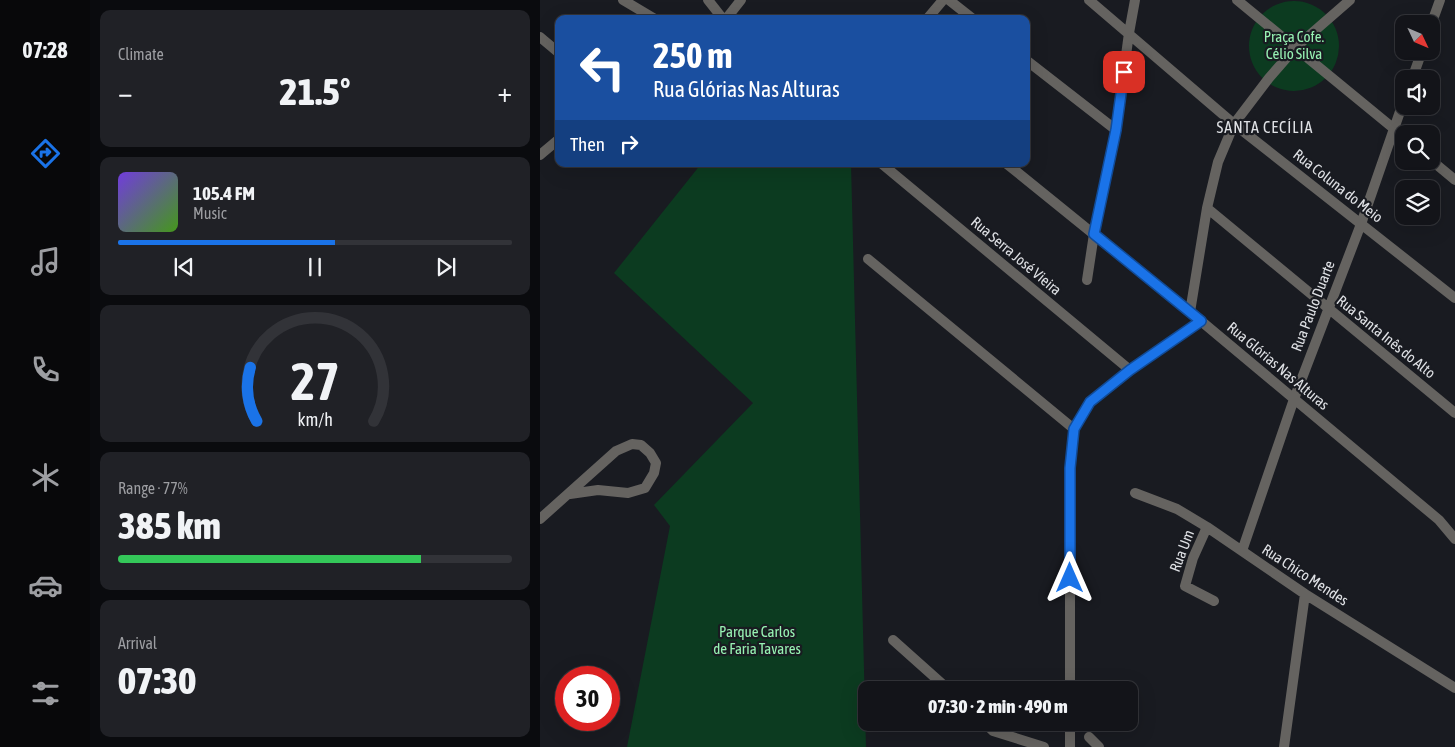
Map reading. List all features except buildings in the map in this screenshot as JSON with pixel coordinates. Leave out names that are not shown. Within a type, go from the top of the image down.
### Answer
[{"type":"street","points":[[623,0],[648,15]]},
{"type":"street","points":[[708,0],[721,15]]},
{"type":"street","points":[[728,15],[741,0]]},
{"type":"street","points":[[930,15],[943,0]]},
{"type":"street","points":[[949,0],[968,15]]},
{"type":"street","name":"Rua Coluna do Meio","points":[[1089,0],[1234,124],[1455,298]]},
{"type":"street","points":[[1087,280],[1094,234],[1116,130],[1135,0]]},
{"type":"street","points":[[1237,0],[1393,128]]},
{"type":"street","points":[[1190,312],[1207,208],[1218,162],[1234,124],[1269,78],[1296,47],[1350,0]]},
{"type":"street","points":[[1435,15],[1440,0]]},
{"type":"street","points":[[540,36],[555,49]]},
{"type":"street","points":[[1030,63],[1116,130]]},
{"type":"street","name":"Rua Paulo Duarte","points":[[1242,552],[1294,399],[1361,224],[1398,115]]},
{"type":"street","points":[[540,155],[555,142]]},
{"type":"street","name":"Rua Serra José Vieira","points":[[886,167],[1130,370]]},
{"type":"street","name":"Rua Glórias Nas Alturas","points":[[1011,167],[1201,321],[1440,520],[1455,539]]},
{"type":"street","points":[[1440,168],[1455,180]]},
{"type":"street","name":"Rua Santa Inês do Alto","points":[[1207,208],[1455,413]]},
{"type":"street","points":[[868,259],[1074,429]]},
{"type":"street","points":[[1070,681],[1070,468],[1074,429],[1090,402],[1130,370],[1201,321]]},
{"type":"street","points":[[540,519],[616,451],[632,444],[641,445],[650,453],[656,463],[654,473],[645,488],[628,493],[598,490],[570,494]]},
{"type":"street","name":"Rua Chico Mendes","points":[[1135,493],[1177,509],[1207,527],[1305,594],[1455,688]]},
{"type":"street","name":"Rua Um","points":[[1207,527],[1185,586],[1214,601]]},
{"type":"street","points":[[1284,747],[1305,594]]},
{"type":"street","points":[[893,640],[939,681]]},
{"type":"street","points":[[993,731],[1044,747]]},
{"type":"street","points":[[1070,731],[1070,747]]},
{"type":"street","points":[[1089,737],[1099,747]]},
{"type":"green space","name":"Praça Cofe. Célio Silva","points":[[1294,1],[1311,5],[1326,14],[1335,29],[1339,46],[1335,63],[1326,78],[1311,87],[1294,91],[1277,87],[1262,78],[1253,63],[1249,46],[1253,29],[1262,14],[1277,5]]},
{"type":"green space","name":"Parque Carlos de Faria Tavares","points":[[699,167],[851,167],[864,681],[858,681],[858,731],[866,731],[866,747],[627,747],[670,526],[654,505],[753,403],[614,273]]},
{"type":"district","name":"SANTA CECÍLIA","points":[[1265,127]]},
{"type":"route","points":[[1070,578],[1070,468],[1074,429],[1090,402],[1114,385],[1130,370],[1201,321],[1094,234],[1116,130],[1124,72]]}]
